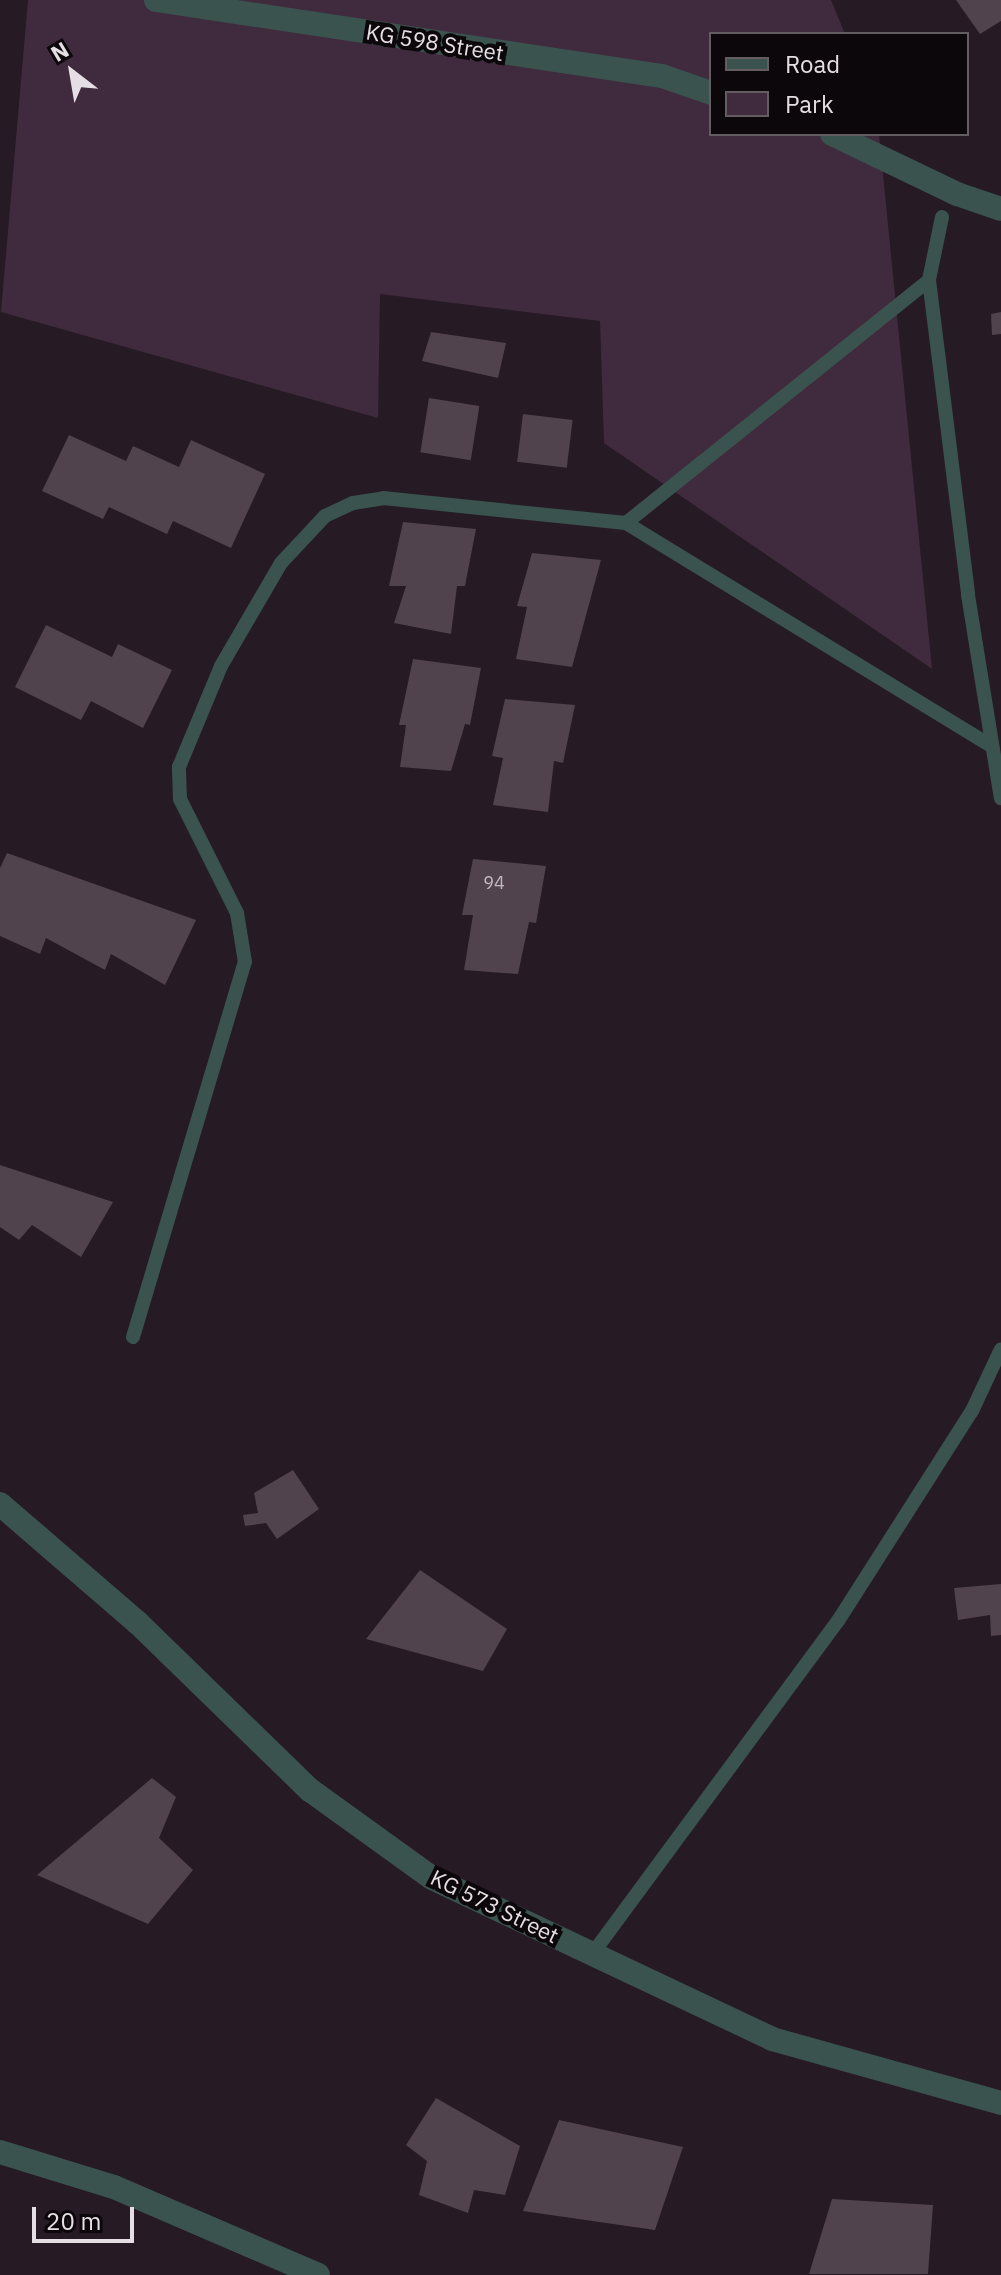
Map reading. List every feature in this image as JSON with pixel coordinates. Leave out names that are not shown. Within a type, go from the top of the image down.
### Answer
[{"type":"street","name":"KG 598 Street","points":[[156,0],[662,76],[709,92]]},
{"type":"street","points":[[836,136],[957,194],[1001,209]]},
{"type":"street","name":"KG 573 Street","points":[[0,1504],[138,1623],[310,1790],[432,1878],[772,2039],[1001,2103]]},
{"type":"street","points":[[0,2152],[114,2187],[318,2275]]},
{"type":"lane","points":[[942,217],[929,280],[990,745],[1001,798]]},
{"type":"lane","points":[[626,523],[929,280]]},
{"type":"lane","points":[[133,1337],[245,962],[237,913],[180,799],[179,767],[221,666],[281,563],[325,516],[353,503],[383,498],[626,523],[990,745]]},
{"type":"lane","points":[[593,1953],[838,1621],[972,1411],[1001,1349]]},
{"type":"green space","points":[[28,0],[831,0],[844,32],[709,32],[709,136],[879,136],[932,669],[604,443],[600,321],[380,294],[378,418],[1,312]]},
{"type":"building","points":[[956,0],[1001,0],[1001,21],[980,34]]},
{"type":"building","points":[[1001,312],[1001,334],[992,335],[991,314]]},
{"type":"building","points":[[431,332],[506,343],[498,378],[422,361]]},
{"type":"building","points":[[429,398],[479,406],[471,460],[420,452]]},
{"type":"building","points":[[523,414],[573,420],[567,468],[517,462]]},
{"type":"building","points":[[69,435],[126,461],[133,446],[179,467],[191,440],[265,474],[231,548],[173,521],[167,534],[109,507],[103,519],[42,491]]},
{"type":"building","points":[[403,522],[476,529],[465,586],[457,586],[451,634],[394,623],[406,586],[389,586]]},
{"type":"building","points":[[532,553],[601,560],[572,667],[516,659],[527,607],[517,606]]},
{"type":"building","points":[[46,625],[112,657],[118,644],[172,670],[143,728],[91,701],[81,720],[15,687]]},
{"type":"building","points":[[413,659],[481,668],[470,725],[465,724],[451,771],[400,767],[406,725],[399,725]]},
{"type":"building","points":[[505,699],[575,705],[563,763],[554,761],[548,812],[493,805],[503,758],[492,756]]},
{"type":"building","points":[[7,853],[196,920],[165,985],[111,954],[105,970],[46,938],[40,954],[0,936],[0,868]]},
{"type":"building","points":[[473,859],[546,866],[536,923],[529,922],[518,974],[464,970],[473,915],[462,915]]},
{"type":"building","points":[[0,1165],[113,1202],[81,1257],[32,1225],[19,1240],[0,1227]]},
{"type":"building","points":[[293,1470],[319,1509],[277,1539],[266,1523],[245,1526],[243,1515],[258,1513],[254,1493]]},
{"type":"building","points":[[420,1570],[507,1629],[483,1671],[366,1639]]},
{"type":"building","points":[[1001,1584],[1001,1635],[991,1636],[990,1615],[958,1620],[954,1588]]},
{"type":"building","points":[[152,1778],[176,1797],[159,1838],[193,1870],[148,1924],[37,1875]]},
{"type":"building","points":[[436,2098],[520,2146],[505,2195],[474,2190],[468,2213],[419,2195],[427,2161],[406,2145]]},
{"type":"building","points":[[559,2120],[683,2147],[655,2230],[523,2211]]},
{"type":"building","points":[[832,2199],[933,2205],[928,2274],[809,2274]]}]
